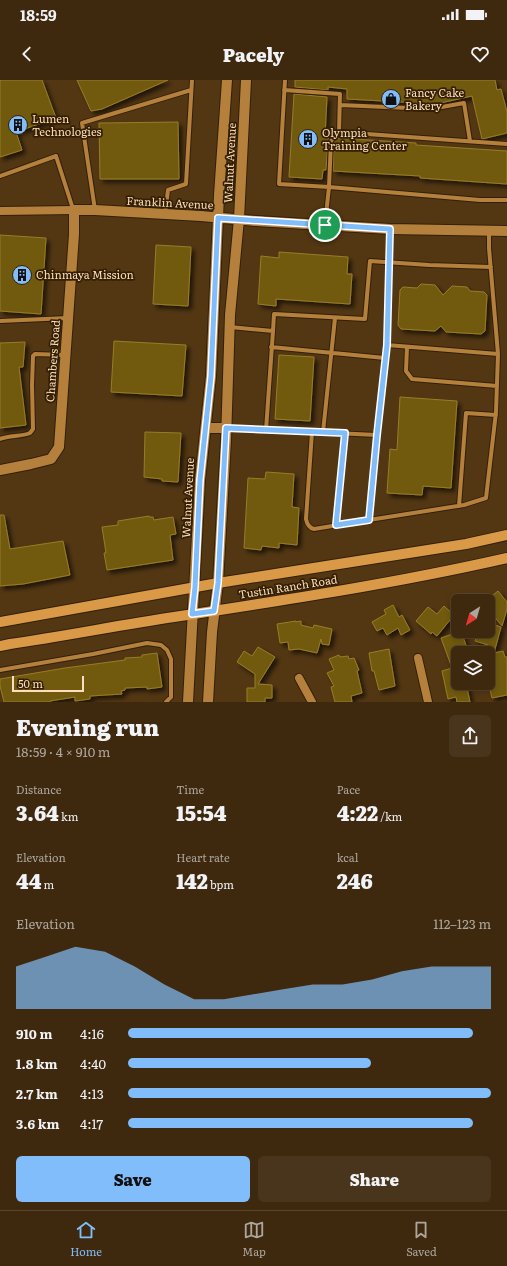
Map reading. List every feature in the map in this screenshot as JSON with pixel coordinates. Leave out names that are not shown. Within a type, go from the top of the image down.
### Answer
[{"type":"main road","name":"Walnut Avenue","points":[[188,702],[200,480],[211,376],[218,218],[227,80]]},
{"type":"main road","name":"Walnut Avenue","points":[[208,702],[212,632],[218,583],[226,428],[229,327],[239,219],[246,80]]},
{"type":"main road","name":"Franklin Avenue","points":[[74,210],[165,214],[390,229],[489,232],[507,231]]},
{"type":"main road","name":"Chambers Road","points":[[0,470],[51,459],[59,447],[74,234],[74,210]]},
{"type":"main road","points":[[206,428],[226,428]]},
{"type":"main road","name":"Tustin Ranch Road","points":[[0,622],[218,583],[466,544],[507,535]]},
{"type":"main road","name":"Tustin Ranch Road","points":[[0,646],[388,582],[460,569],[507,558]]},
{"type":"street","name":"Franklin Avenue","points":[[0,211],[74,210]]},
{"type":"street","points":[[418,658],[428,702]]},
{"type":"street","points":[[299,678],[312,702]]},
{"type":"lane","points":[[165,214],[168,190],[186,184],[192,80]]},
{"type":"lane","points":[[285,80],[279,184],[480,200],[507,200]]},
{"type":"lane","points":[[95,210],[82,123],[191,90]]},
{"type":"lane","points":[[284,90],[340,94],[339,132],[331,141],[329,187],[325,225]]},
{"type":"lane","points":[[340,105],[431,109],[464,103],[470,141]]},
{"type":"lane","points":[[339,132],[507,144]]},
{"type":"lane","points":[[0,176],[56,156],[74,210]]},
{"type":"lane","points":[[369,520],[387,345],[390,229]]},
{"type":"lane","points":[[312,432],[306,519],[311,528],[314,529],[459,506],[486,498],[496,415],[498,354],[489,232]]},
{"type":"lane","points":[[266,430],[274,314],[365,319],[370,261],[491,267]]},
{"type":"lane","points":[[0,321],[68,318]]},
{"type":"lane","points":[[323,432],[335,318]]},
{"type":"lane","points":[[229,327],[273,331]]},
{"type":"lane","points":[[387,345],[498,354]]},
{"type":"lane","points":[[271,347],[386,358]]},
{"type":"lane","points":[[407,347],[406,371],[412,379],[497,386]]},
{"type":"lane","points":[[0,439],[5,437],[26,435],[33,429],[33,356],[35,354],[65,355]]},
{"type":"lane","points":[[459,506],[466,413],[496,415]]},
{"type":"lane","points":[[226,428],[377,435]]},
{"type":"lane","points":[[336,525],[345,433]]},
{"type":"lane","points":[[0,670],[147,643],[161,645],[168,650],[171,659],[172,697],[166,702]]},
{"type":"building","name":"Lumen Technologies","points":[[0,80],[42,80],[56,118],[16,132],[22,150],[0,157]]},
{"type":"building","points":[[77,80],[168,80],[102,109],[91,111]]},
{"type":"building","points":[[295,80],[495,80],[497,90],[501,89],[507,112],[507,133],[482,139],[472,96],[436,104],[347,99],[347,89],[328,87],[328,90],[295,87]]},
{"type":"building","name":"Olympia Training Center","points":[[294,94],[327,97],[325,137],[329,138],[326,170],[323,170],[322,179],[289,177]]},
{"type":"building","points":[[178,122],[179,179],[100,179],[99,123]]},
{"type":"building","points":[[338,138],[507,151],[507,184],[420,178],[420,176],[333,171],[334,142]]},
{"type":"building","name":"Chinmaya Mission","points":[[0,235],[46,238],[41,314],[0,311]]},
{"type":"building","points":[[156,245],[191,247],[188,306],[153,304]]},
{"type":"building","points":[[279,252],[348,257],[347,274],[352,274],[350,304],[276,299],[276,306],[258,304],[261,256],[279,258]]},
{"type":"building","points":[[421,284],[435,285],[443,295],[452,286],[467,287],[470,291],[484,292],[487,295],[485,331],[481,334],[446,332],[441,326],[435,331],[401,329],[398,325],[400,290],[403,287],[417,288]]},
{"type":"building","points":[[114,341],[186,345],[182,396],[111,392]]},
{"type":"building","points":[[25,342],[23,367],[19,367],[26,425],[0,428],[0,343]]},
{"type":"building","points":[[279,355],[314,357],[310,421],[275,419]]},
{"type":"building","points":[[400,397],[457,401],[451,488],[423,486],[422,495],[387,493],[390,449],[397,450]]},
{"type":"building","points":[[145,432],[181,433],[178,482],[162,481],[162,479],[144,477]]},
{"type":"building","points":[[266,472],[294,474],[292,507],[299,508],[297,545],[279,543],[279,548],[262,546],[261,550],[244,548],[248,478],[265,479]]},
{"type":"building","points":[[0,515],[4,515],[10,549],[63,541],[70,575],[23,584],[0,586]]},
{"type":"building","points":[[149,516],[153,517],[154,520],[173,517],[176,534],[170,535],[173,560],[107,570],[102,527],[118,525],[118,521]]},
{"type":"building","points":[[498,591],[507,602],[507,609],[502,626],[495,618],[494,594]]},
{"type":"building","points":[[393,605],[399,617],[402,615],[410,630],[401,635],[398,628],[387,635],[383,628],[377,631],[372,622],[386,614],[384,610]]},
{"type":"building","points":[[444,606],[451,612],[451,619],[437,636],[432,632],[431,634],[416,621],[428,607],[437,614]]},
{"type":"building","points":[[301,621],[301,625],[313,628],[314,625],[332,629],[329,645],[322,644],[321,639],[317,653],[299,649],[289,650],[288,642],[280,643],[277,624]]},
{"type":"building","points":[[495,625],[501,627],[495,649],[495,646],[488,646],[475,641],[476,638],[495,638]]},
{"type":"building","points":[[451,634],[451,638],[463,638],[466,646],[451,646],[451,665],[441,638]]},
{"type":"building","points":[[258,647],[275,657],[258,684],[272,685],[272,698],[265,698],[265,702],[247,702],[247,688],[255,688],[255,674],[237,662],[244,651],[252,656]]},
{"type":"building","points":[[389,649],[395,686],[379,690],[374,671],[372,671],[369,653]]},
{"type":"building","points":[[503,651],[505,657],[507,657],[507,695],[492,698],[490,690],[495,690],[495,653]]},
{"type":"building","points":[[157,653],[162,687],[147,689],[147,687],[125,688],[125,690],[121,691],[122,694],[90,696],[90,699],[75,701],[75,697],[50,702],[4,702],[0,679],[125,660],[125,658],[142,657],[142,655]]},
{"type":"building","points":[[339,655],[340,657],[348,656],[349,659],[354,658],[359,670],[357,671],[362,693],[351,696],[352,702],[335,702],[331,687],[334,686],[327,673],[334,670],[329,659]]},
{"type":"building","points":[[451,668],[451,690],[467,690],[470,702],[457,702],[456,697],[448,699],[442,671]]},
{"type":"place","name":"Fancy Cake Bakery","points":[[391,99]]},
{"type":"place","name":"Lumen Technologies","points":[[18,125]]},
{"type":"place","name":"Olympia Training Center","points":[[308,139]]},
{"type":"place","name":"Chinmaya Mission","points":[[22,275]]},
{"type":"route","points":[[218,218],[325,225],[390,229],[387,345],[369,520],[336,525],[345,433],[226,428],[218,583],[214,611],[192,614],[195,587],[200,480],[211,376],[218,218]]}]
